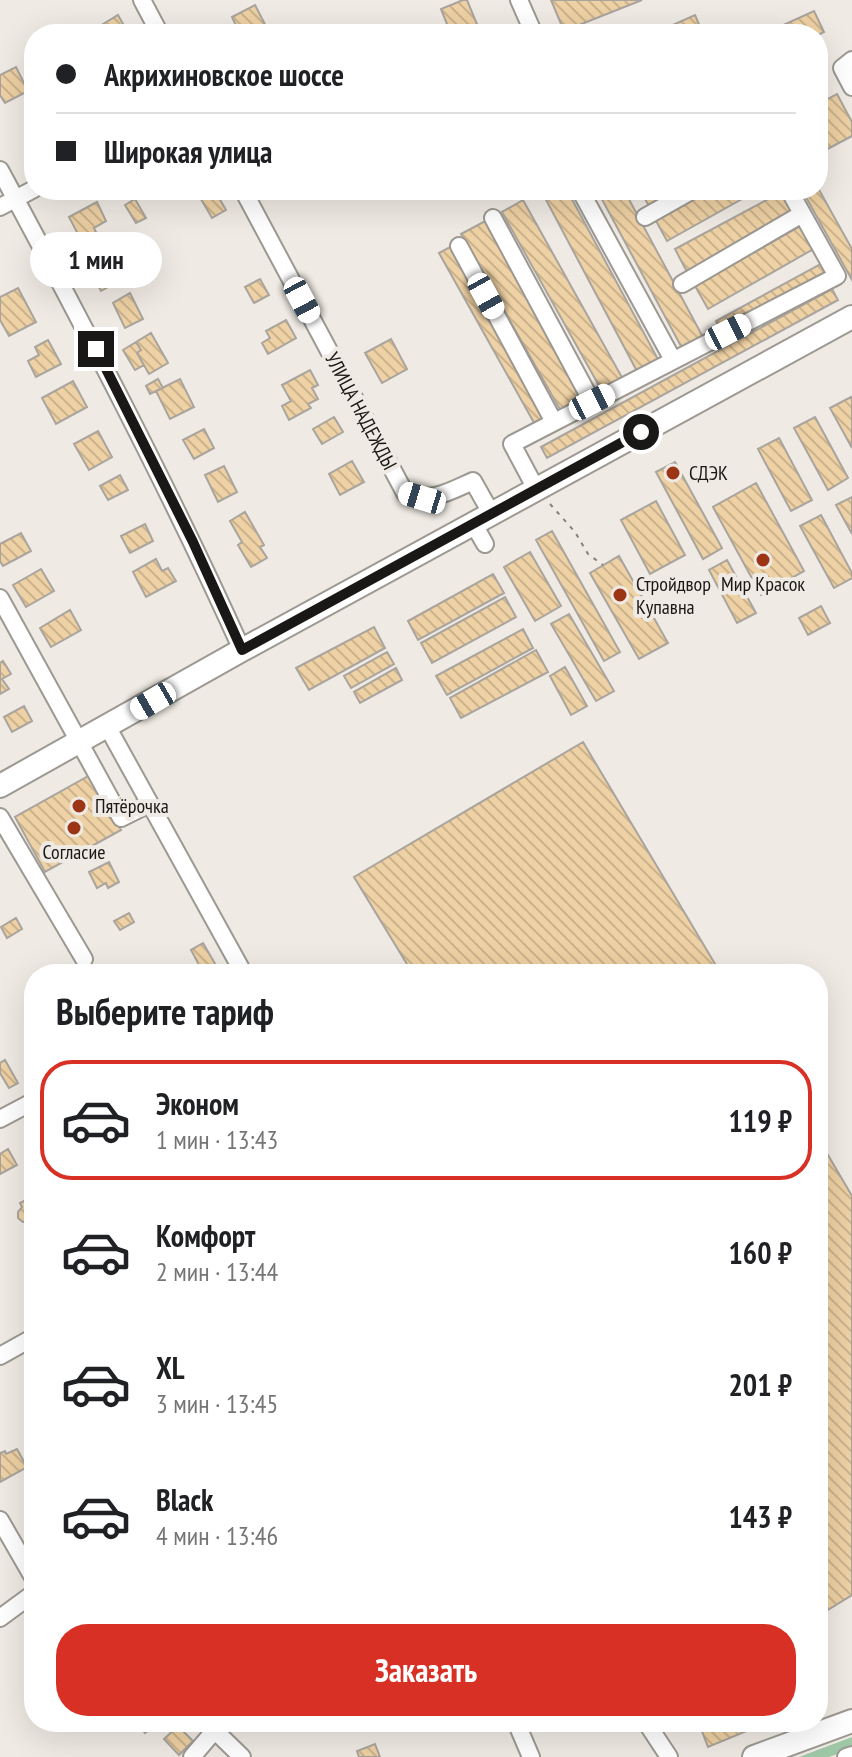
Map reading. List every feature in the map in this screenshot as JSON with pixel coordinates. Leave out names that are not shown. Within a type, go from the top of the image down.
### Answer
[{"type":"main road","points":[[0,786],[482,518],[542,494],[852,317]]},
{"type":"main road","points":[[828,1730],[852,1721]]},
{"type":"main road","points":[[754,1757],[822,1732]]},
{"type":"street","points":[[142,0],[155,24]]},
{"type":"street","points":[[519,0],[530,24]]},
{"type":"street","points":[[852,60],[842,68],[852,87]]},
{"type":"street","points":[[0,170],[84,323],[161,476],[242,650]]},
{"type":"street","points":[[0,207],[24,194]]},
{"type":"street","name":"УЛИЦА НАДЕЖДЫ","points":[[248,200],[405,493],[422,498],[439,496],[473,481],[482,518]]},
{"type":"street","points":[[585,200],[673,360]]},
{"type":"street","points":[[645,217],[675,200]]},
{"type":"street","points":[[542,494],[512,444],[837,276],[794,200]]},
{"type":"street","points":[[682,284],[802,214]]},
{"type":"street","points":[[493,218],[592,402]]},
{"type":"street","points":[[459,246],[554,422]]},
{"type":"street","points":[[482,518],[485,544]]},
{"type":"street","points":[[0,598],[121,818],[149,804]]},
{"type":"street","points":[[107,726],[238,964]]},
{"type":"street","points":[[0,817],[84,959]]},
{"type":"street","points":[[0,1119],[24,1106]]},
{"type":"street","points":[[0,1356],[24,1343]]},
{"type":"street","points":[[0,1520],[24,1562]]},
{"type":"street","points":[[0,1618],[24,1603]]},
{"type":"street","points":[[192,1757],[209,1732]]},
{"type":"street","points":[[220,1732],[242,1757]]},
{"type":"street","points":[[520,1732],[531,1757]]},
{"type":"street","points":[[653,1732],[669,1757]]},
{"type":"street","points":[[846,1757],[852,1755]]},
{"type":"path","points":[[542,494],[575,532],[588,554],[603,565]]},
{"type":"green space","points":[[852,1737],[852,1749],[829,1757],[799,1757]]},
{"type":"building","points":[[467,0],[477,24],[447,24],[441,9]]},
{"type":"building","points":[[551,0],[642,0],[582,24],[561,24]]},
{"type":"building","points":[[255,5],[265,24],[235,24],[232,17]]},
{"type":"building","points":[[814,11],[820,24],[785,24]]},
{"type":"building","points":[[118,15],[123,24],[103,24]]},
{"type":"building","points":[[695,15],[699,24],[675,24]]},
{"type":"building","points":[[16,67],[24,83],[24,93],[5,103],[0,95],[0,75]]},
{"type":"building","points":[[837,94],[852,122],[852,136],[828,149],[828,99]]},
{"type":"building","points":[[136,200],[146,218],[136,223],[125,205]]},
{"type":"building","points":[[202,200],[220,200],[226,210],[212,218]]},
{"type":"building","points":[[523,200],[624,381],[603,393],[502,212]]},
{"type":"building","points":[[546,200],[572,200],[660,363],[639,375]]},
{"type":"building","points":[[602,200],[629,200],[704,339],[683,350]]},
{"type":"building","points":[[646,200],[665,200],[650,208]]},
{"type":"building","points":[[689,200],[740,200],[667,241],[655,219]]},
{"type":"building","points":[[766,200],[791,200],[798,213],[687,272],[675,249]]},
{"type":"building","points":[[808,200],[825,200],[852,249],[852,280]]},
{"type":"building","points":[[97,202],[106,221],[94,228],[96,232],[81,240],[69,217]]},
{"type":"building","points":[[487,220],[587,399],[562,413],[461,234]]},
{"type":"building","points":[[804,224],[817,247],[708,309],[695,286]]},
{"type":"building","points":[[450,247],[547,422],[537,428],[439,253]]},
{"type":"building","points":[[111,255],[124,278],[101,291],[88,267]]},
{"type":"building","points":[[826,261],[832,272],[722,333],[716,321]]},
{"type":"building","points":[[260,279],[269,295],[254,303],[245,287]]},
{"type":"building","points":[[18,288],[36,322],[9,336],[0,320],[0,297]]},
{"type":"building","points":[[832,289],[838,300],[547,458],[541,447]]},
{"type":"building","points":[[130,293],[143,319],[125,328],[113,303]]},
{"type":"building","points":[[286,320],[296,338],[268,354],[262,343],[270,338],[266,331]]},
{"type":"building","points":[[151,333],[168,363],[149,374],[137,353],[141,350],[136,342]]},
{"type":"building","points":[[391,339],[407,369],[382,383],[365,353]]},
{"type":"building","points":[[48,340],[61,364],[36,377],[28,361],[39,355],[35,347]]},
{"type":"building","points":[[136,342],[141,350],[137,353],[144,365],[135,370],[123,350]]},
{"type":"building","points":[[310,370],[318,385],[312,388],[318,399],[308,404],[311,408],[289,420],[282,406],[291,401],[282,385]]},
{"type":"building","points":[[158,379],[163,388],[150,394],[146,386]]},
{"type":"building","points":[[180,379],[194,407],[170,419],[156,391]]},
{"type":"building","points":[[73,381],[87,407],[56,424],[42,398]]},
{"type":"building","points":[[851,397],[852,400],[852,448],[830,408]]},
{"type":"building","points":[[334,417],[343,432],[322,444],[313,429]]},
{"type":"building","points":[[815,417],[848,478],[828,490],[794,428]]},
{"type":"building","points":[[204,429],[214,448],[194,459],[183,440]]},
{"type":"building","points":[[98,431],[112,457],[89,470],[74,444]]},
{"type":"building","points":[[779,438],[812,500],[791,511],[758,449]]},
{"type":"building","points":[[352,461],[364,482],[340,495],[329,474]]},
{"type":"building","points":[[675,462],[722,548],[703,559],[656,472]]},
{"type":"building","points":[[224,466],[237,492],[218,502],[205,475]]},
{"type":"building","points":[[120,475],[128,490],[108,500],[100,486]]},
{"type":"building","points":[[756,483],[804,571],[761,595],[713,507]]},
{"type":"building","points":[[852,497],[852,534],[836,505]]},
{"type":"building","points":[[656,501],[685,555],[650,574],[621,520]]},
{"type":"building","points":[[245,512],[264,545],[260,547],[267,558],[251,567],[238,545],[242,542],[230,521]]},
{"type":"building","points":[[821,515],[852,573],[852,578],[834,588],[800,526]]},
{"type":"building","points":[[145,524],[153,541],[130,553],[121,536]]},
{"type":"building","points":[[552,531],[620,652],[604,661],[536,540]]},
{"type":"building","points":[[21,533],[31,551],[3,566],[0,544]]},
{"type":"building","points":[[530,552],[561,606],[535,621],[504,567]]},
{"type":"building","points":[[619,556],[668,643],[639,659],[590,573]]},
{"type":"building","points":[[156,559],[162,571],[168,568],[176,581],[146,597],[133,572]]},
{"type":"building","points":[[727,560],[756,613],[737,623],[709,570]]},
{"type":"building","points":[[41,569],[54,591],[26,607],[13,585]]},
{"type":"building","points":[[493,574],[504,593],[418,640],[408,621]]},
{"type":"building","points":[[505,597],[516,617],[432,663],[421,643]]},
{"type":"building","points":[[821,606],[830,623],[808,635],[799,618]]},
{"type":"building","points":[[70,610],[81,630],[51,647],[40,628]]},
{"type":"building","points":[[569,614],[614,691],[596,701],[551,624]]},
{"type":"building","points":[[374,627],[385,648],[309,690],[296,668]]},
{"type":"building","points":[[523,629],[533,648],[447,695],[436,676]]},
{"type":"building","points":[[536,650],[548,672],[461,718],[450,698]]},
{"type":"building","points":[[387,652],[394,664],[351,688],[344,676]]},
{"type":"building","points":[[3,661],[11,674],[2,679],[9,689],[0,694],[0,663]]},
{"type":"building","points":[[565,667],[587,706],[571,715],[550,676]]},
{"type":"building","points":[[396,668],[402,680],[360,703],[354,692]]},
{"type":"building","points":[[24,706],[32,721],[12,732],[4,717]]},
{"type":"building","points":[[583,742],[715,964],[407,964],[354,877]]},
{"type":"building","points":[[90,775],[121,830],[45,872],[15,817]]},
{"type":"building","points":[[109,862],[119,882],[108,888],[106,883],[97,888],[89,872]]},
{"type":"building","points":[[129,913],[134,922],[120,930],[114,921]]},
{"type":"building","points":[[16,918],[22,929],[7,938],[1,927]]},
{"type":"building","points":[[203,943],[215,964],[199,964],[191,950]]},
{"type":"building","points":[[5,1060],[18,1083],[9,1088],[0,1073],[0,1063]]},
{"type":"building","points":[[8,1149],[17,1165],[0,1174],[0,1154]]},
{"type":"building","points":[[828,1155],[852,1196],[852,1595],[828,1610]]},
{"type":"building","points":[[24,1201],[24,1222],[18,1218],[22,1207],[20,1203]]},
{"type":"building","points":[[17,1449],[24,1469],[0,1482],[0,1453],[5,1451],[6,1454]]},
{"type":"building","points":[[172,1732],[184,1732],[193,1741],[179,1755],[164,1739]]},
{"type":"building","points":[[702,1732],[744,1732],[708,1747]]},
{"type":"building","points":[[375,1744],[380,1757],[359,1757],[357,1751]]},
{"type":"place","name":"СДЭК","points":[[673,473]]},
{"type":"place","name":"Мир Красок","points":[[763,560]]},
{"type":"place","name":"Стройдвор Купавна","points":[[620,595]]},
{"type":"place","name":"Пятёрочка","points":[[79,806]]},
{"type":"place","name":"Согласие","points":[[74,828]]},
{"type":"route","points":[[96,349],[161,476],[242,650],[641,432]]}]
